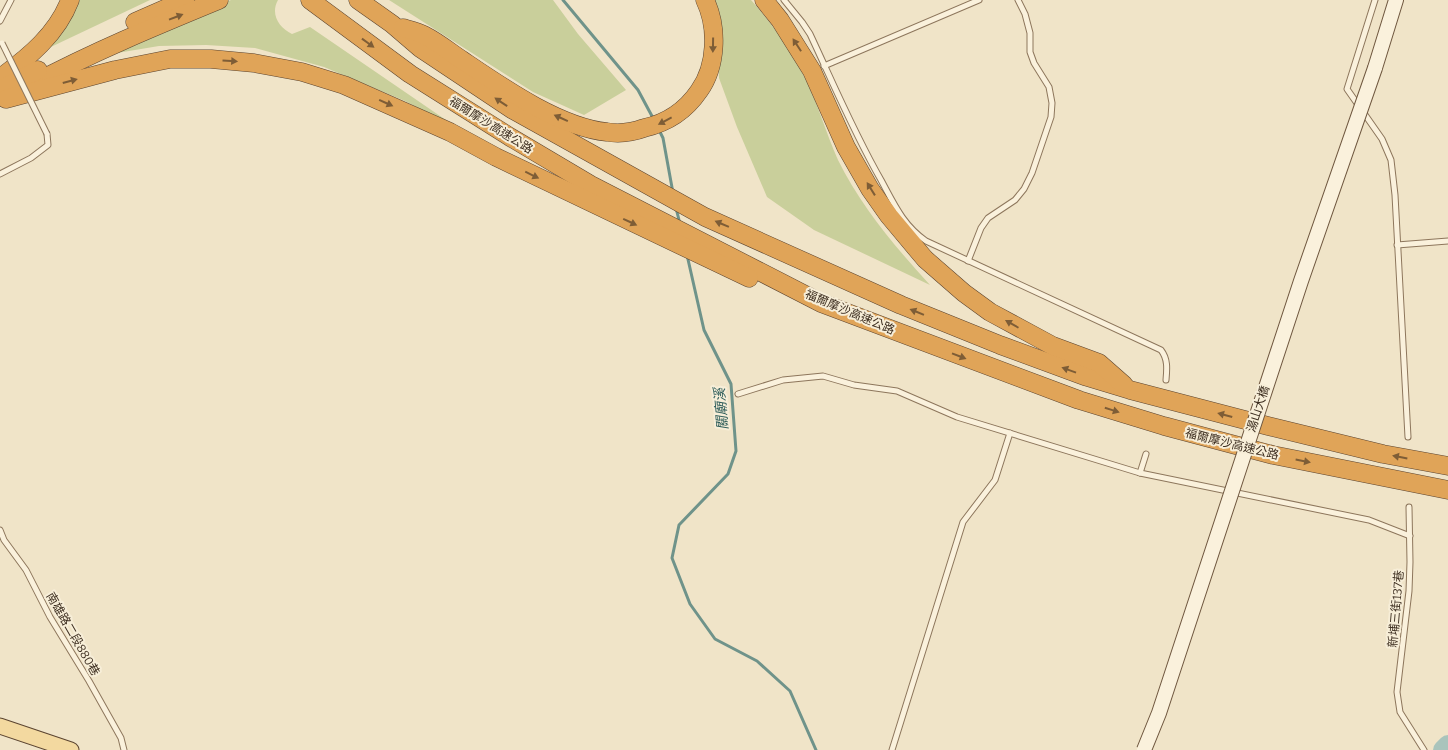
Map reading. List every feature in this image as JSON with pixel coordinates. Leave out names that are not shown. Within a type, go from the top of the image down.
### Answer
[{"type":"highway","points":[[0,78],[48,37],[66,10],[70,0]]},
{"type":"highway","points":[[2,97],[79,48],[185,0]]},
{"type":"highway","points":[[2,97],[159,24],[219,0]]},
{"type":"highway","name":"福爾摩沙高速公路","points":[[310,0],[410,74],[510,137],[588,193],[768,281],[821,303],[1079,400],[1164,426],[1273,455],[1448,490]]},
{"type":"highway","points":[[392,24],[425,36],[536,106],[565,120],[586,128],[608,132],[634,131],[656,125],[674,116],[689,104],[701,89],[710,68],[714,50],[713,29],[705,0]]},
{"type":"highway","points":[[764,0],[780,20],[812,71],[846,146],[870,189],[889,216],[925,259],[964,293],[990,312],[1053,346],[1099,363],[1130,390]]},
{"type":"highway","name":"福爾摩沙高速公路","points":[[359,1],[392,24],[420,48],[513,110],[706,217],[901,305],[982,338],[1088,377],[1130,390],[1383,454],[1448,466]]},
{"type":"highway","points":[[2,97],[114,70],[170,59],[210,59],[254,63],[302,72],[344,85],[450,132],[496,157],[588,193]]},
{"type":"main road","points":[[0,726],[71,750]]},
{"type":"street","name":"湯山大橋","points":[[1144,750],[1159,713],[1301,280],[1375,68],[1396,0]]},
{"type":"lane","points":[[0,21],[11,0]]},
{"type":"lane","points":[[784,0],[810,34],[857,137],[901,217],[913,233],[968,261],[1161,350],[1166,356],[1168,367],[1166,380]]},
{"type":"lane","points":[[824,66],[979,0]]},
{"type":"lane","points":[[968,261],[988,218],[1015,200],[1024,189],[1032,173],[1051,117],[1052,103],[1049,87],[1034,63],[1030,52],[1030,33],[1025,14],[1018,0]]},
{"type":"lane","points":[[1375,0],[1347,89],[1382,139],[1391,160],[1408,437]]},
{"type":"lane","points":[[0,174],[31,158],[48,145],[47,134],[1,42]]},
{"type":"lane","points":[[1397,245],[1448,241]]},
{"type":"lane","points":[[738,394],[782,380],[823,376],[854,385],[897,391],[957,417],[1140,473],[1369,520],[1410,536]]},
{"type":"lane","points":[[892,750],[963,522],[995,480],[1010,433]]},
{"type":"lane","points":[[1140,473],[1146,454]]},
{"type":"lane","name":"新埔三街137巷","points":[[1409,507],[1409,591],[1397,692],[1400,712],[1424,750]]},
{"type":"lane","name":"南雄路二段880巷","points":[[0,530],[4,540],[26,570],[50,617],[94,689],[121,738],[124,750]]},
{"type":"green space","points":[[76,0],[150,0],[36,54]]},
{"type":"green space","points":[[231,0],[278,0],[275,15],[287,31],[292,34],[310,27],[462,131],[405,101],[324,67],[255,48],[206,45],[159,46],[117,53],[161,27]]},
{"type":"green space","points":[[389,0],[553,0],[578,34],[626,90],[584,115],[533,92]]},
{"type":"green space","points":[[710,0],[751,0],[774,28],[805,78],[838,160],[847,177],[868,210],[904,256],[930,285],[814,230],[767,197],[737,127],[719,78],[718,29]]},
{"type":"waterway","name":"關廟溪","points":[[563,0],[638,90],[653,118]]},
{"type":"waterway","name":"關廟溪","points":[[658,128],[663,138],[673,193]]},
{"type":"waterway","name":"關廟溪","points":[[676,208],[680,224]]},
{"type":"waterway","name":"關廟溪","points":[[687,255],[704,330],[731,384],[736,451],[728,474],[679,525],[672,558],[690,604],[715,639],[757,661],[790,691],[816,750]]},
{"type":"waterway","points":[[1443,750],[1448,745]]}]
